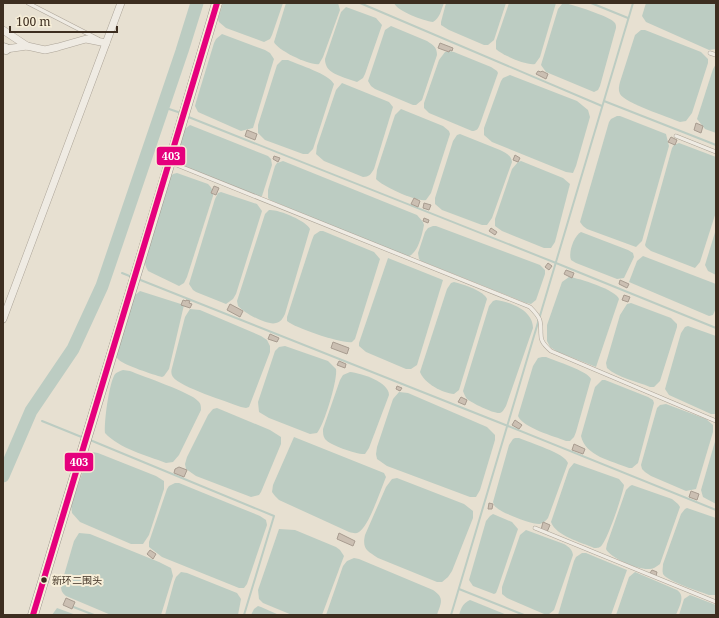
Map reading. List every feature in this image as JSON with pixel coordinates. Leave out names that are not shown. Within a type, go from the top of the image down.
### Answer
[{"type":"street","points":[[3,318],[121,3]]},
{"type":"street","points":[[33,615],[217,3]]},
{"type":"street","points":[[3,30],[27,46]]},
{"type":"street","points":[[5,49],[27,46],[45,50],[86,39],[106,43]]},
{"type":"lane","points":[[28,3],[106,43]]},
{"type":"lane","points":[[710,53],[716,55]]},
{"type":"lane","points":[[676,136],[716,152]]},
{"type":"lane","points":[[170,162],[530,307],[540,319],[543,344],[551,350],[716,421]]},
{"type":"lane","points":[[535,528],[716,602]]},
{"type":"shaded area","points":[[223,3],[283,3],[272,35],[270,39],[264,42],[226,28],[219,22],[218,19]]},
{"type":"shaded area","points":[[286,3],[338,3],[340,10],[319,64],[309,63],[294,57],[281,49],[274,42]]},
{"type":"shaded area","points":[[394,3],[444,3],[439,16],[433,22],[417,18],[400,9]]},
{"type":"shaded area","points":[[446,3],[506,3],[494,40],[488,45],[484,45],[441,25]]},
{"type":"shaded area","points":[[509,3],[556,3],[540,57],[535,64],[515,60],[496,49],[496,41]]},
{"type":"shaded area","points":[[565,3],[605,17],[614,22],[616,25],[600,86],[598,90],[594,92],[546,72],[541,65],[558,9]]},
{"type":"shaded area","points":[[646,3],[716,3],[716,49],[709,50],[646,22],[642,16]]},
{"type":"shaded area","points":[[346,7],[376,18],[382,25],[365,74],[363,78],[357,82],[334,73],[325,63],[341,12]]},
{"type":"shaded area","points":[[391,26],[427,41],[433,45],[436,50],[437,55],[422,100],[416,105],[375,89],[368,81],[385,30]]},
{"type":"shaded area","points":[[641,30],[645,30],[701,52],[708,59],[692,113],[686,121],[680,122],[647,110],[624,98],[620,94],[620,82],[635,35]]},
{"type":"shaded area","points":[[222,34],[265,50],[270,53],[274,59],[253,128],[241,131],[198,112],[195,106],[214,43]]},
{"type":"shaded area","points":[[449,51],[491,67],[498,73],[480,124],[475,131],[429,113],[424,108],[424,103],[439,60],[445,52]]},
{"type":"shaded area","points":[[282,60],[288,60],[313,70],[331,80],[334,84],[313,149],[308,154],[303,154],[265,140],[258,133],[258,125],[277,65]]},
{"type":"shaded area","points":[[716,64],[716,133],[705,129],[697,119],[713,69]]},
{"type":"shaded area","points":[[510,75],[577,101],[588,110],[590,117],[573,173],[566,172],[492,142],[484,135],[484,128],[501,81],[503,78]]},
{"type":"shaded area","points":[[342,83],[389,102],[393,107],[374,169],[368,176],[363,177],[324,161],[316,154],[317,146],[336,90]]},
{"type":"shaded area","points":[[401,109],[443,126],[449,131],[450,134],[431,193],[426,200],[415,199],[400,193],[385,186],[376,179],[377,170],[395,115]]},
{"type":"shaded area","points":[[617,116],[666,134],[669,146],[642,241],[636,247],[587,229],[580,222],[609,122]]},
{"type":"shaded area","points":[[190,125],[268,156],[271,159],[272,165],[262,196],[258,196],[178,165],[175,159],[183,132]]},
{"type":"shaded area","points":[[460,134],[502,151],[508,154],[511,158],[512,162],[492,218],[487,225],[482,225],[442,210],[435,204],[435,198],[453,141],[457,135]]},
{"type":"shaded area","points":[[679,143],[716,157],[716,212],[700,262],[695,268],[651,251],[645,245],[672,148],[674,145]]},
{"type":"shaded area","points":[[283,161],[417,215],[424,225],[421,239],[417,248],[407,257],[270,200],[268,198],[268,190],[275,166],[277,163]]},
{"type":"shaded area","points":[[521,161],[563,178],[570,184],[555,242],[551,248],[544,248],[502,231],[495,226],[495,219],[512,169],[518,162]]},
{"type":"shaded area","points":[[177,173],[208,184],[213,193],[187,277],[184,283],[179,286],[148,271],[145,263],[167,181],[173,174]]},
{"type":"shaded area","points":[[221,192],[257,204],[262,211],[236,294],[233,299],[226,304],[196,292],[189,284],[215,199],[218,193]]},
{"type":"shaded area","points":[[269,210],[279,211],[292,216],[304,223],[310,229],[285,314],[279,322],[276,323],[262,321],[245,312],[238,306],[237,301],[265,214]]},
{"type":"shaded area","points":[[433,226],[540,265],[545,270],[545,274],[536,300],[531,304],[526,303],[421,261],[418,253],[425,232],[428,228]]},
{"type":"shaded area","points":[[716,229],[716,275],[708,271],[705,265]]},
{"type":"shaded area","points":[[320,231],[374,252],[380,259],[355,339],[352,342],[339,341],[319,335],[299,328],[287,321],[312,240],[314,235]]},
{"type":"shaded area","points":[[581,232],[633,253],[634,257],[624,278],[617,279],[571,260],[570,253],[572,244]]},
{"type":"shaded area","points":[[643,256],[716,284],[716,308],[713,315],[709,316],[629,282],[637,261]]},
{"type":"shaded area","points":[[388,258],[443,280],[417,365],[411,369],[406,369],[366,352],[359,346]]},
{"type":"shaded area","points":[[569,277],[604,288],[619,299],[596,367],[558,352],[550,347],[547,341],[547,325],[562,282]]},
{"type":"shaded area","points":[[454,282],[468,286],[482,293],[487,299],[459,390],[454,394],[444,392],[429,384],[420,372],[447,289],[451,283]]},
{"type":"shaded area","points":[[140,291],[184,305],[169,369],[162,377],[122,362],[117,358],[116,354],[134,296]]},
{"type":"shaded area","points":[[496,300],[520,308],[529,316],[533,328],[506,406],[500,413],[488,410],[470,401],[467,399],[463,391],[489,306]]},
{"type":"shaded area","points":[[631,303],[671,318],[677,324],[660,381],[654,387],[622,377],[607,368],[606,363],[620,315],[627,304]]},
{"type":"shaded area","points":[[190,309],[200,310],[267,340],[270,346],[270,352],[249,407],[241,407],[205,394],[177,381],[173,377],[172,369],[185,317]]},
{"type":"shaded area","points":[[688,326],[716,336],[716,414],[711,414],[669,395],[665,389],[681,333],[685,327]]},
{"type":"shaded area","points":[[285,346],[328,361],[336,369],[335,382],[330,402],[317,433],[310,434],[269,418],[259,412],[258,402],[275,351],[279,347]]},
{"type":"shaded area","points":[[546,357],[578,370],[589,376],[591,379],[576,432],[570,441],[566,441],[532,428],[518,416],[533,366],[538,358]]},
{"type":"shaded area","points":[[123,370],[130,371],[177,389],[200,403],[201,410],[179,455],[173,462],[166,463],[134,451],[111,439],[105,433],[106,412],[111,385],[115,374]]},
{"type":"shaded area","points":[[350,372],[367,376],[380,382],[388,390],[389,395],[369,448],[365,454],[338,447],[325,439],[323,434],[323,429],[340,380],[343,375]]},
{"type":"shaded area","points":[[602,380],[653,400],[654,403],[638,463],[632,468],[607,460],[593,453],[584,443],[581,436],[595,387]]},
{"type":"shaded area","points":[[399,392],[408,393],[487,427],[495,435],[495,440],[480,490],[476,497],[470,497],[387,466],[377,459],[377,447],[393,399]]},
{"type":"shaded area","points":[[666,404],[706,419],[713,425],[713,432],[696,489],[686,491],[651,476],[642,469],[641,465],[657,408],[660,405]]},
{"type":"shaded area","points":[[217,408],[270,430],[281,437],[281,444],[259,495],[251,497],[196,476],[186,469],[185,464],[187,457],[208,415],[213,409]]},
{"type":"shaded area","points":[[294,437],[384,473],[386,477],[374,507],[367,523],[359,532],[349,532],[279,500],[272,492],[273,485]]},
{"type":"shaded area","points":[[515,438],[519,438],[554,452],[565,459],[568,463],[548,518],[540,524],[525,521],[505,513],[495,507],[493,502],[509,445]]},
{"type":"shaded area","points":[[716,438],[716,504],[703,497],[701,490]]},
{"type":"shaded area","points":[[92,452],[156,476],[164,481],[164,489],[149,535],[143,544],[131,544],[80,522],[72,513],[71,505],[88,457]]},
{"type":"shaded area","points":[[574,463],[619,479],[624,485],[608,534],[605,541],[598,548],[594,548],[563,535],[551,522],[569,469]]},
{"type":"shaded area","points":[[397,478],[464,504],[473,511],[473,518],[452,571],[442,582],[437,582],[378,558],[365,547],[365,535],[386,487],[392,479]]},
{"type":"shaded area","points":[[175,483],[179,483],[260,516],[266,520],[267,525],[247,584],[244,588],[239,588],[162,557],[149,547],[149,542],[167,489]]},
{"type":"shaded area","points":[[632,485],[672,499],[680,507],[660,564],[652,569],[639,568],[625,563],[613,556],[606,549],[626,490]]},
{"type":"shaded area","points":[[687,508],[716,518],[716,595],[709,595],[684,586],[671,580],[663,574],[663,564],[681,514]]},
{"type":"shaded area","points":[[493,514],[512,522],[518,529],[498,588],[494,594],[473,586],[469,580],[486,521]]},
{"type":"shaded area","points":[[279,529],[295,530],[336,547],[344,556],[322,615],[292,615],[263,603],[259,599],[258,590]]},
{"type":"shaded area","points":[[526,530],[564,544],[570,548],[573,553],[554,610],[548,615],[507,598],[502,594],[502,587],[520,535]]},
{"type":"shaded area","points":[[79,533],[90,534],[171,568],[173,576],[161,615],[111,615],[64,594],[61,590],[61,584],[74,541]]},
{"type":"shaded area","points":[[582,553],[586,553],[627,570],[611,615],[558,615],[574,561],[576,557]]},
{"type":"shaded area","points":[[354,558],[433,590],[441,598],[441,604],[437,615],[326,615],[343,566],[347,561]]},
{"type":"shaded area","points":[[181,572],[237,593],[241,599],[238,615],[165,615],[174,582],[176,577]]},
{"type":"shaded area","points":[[635,572],[680,592],[681,602],[676,615],[616,615],[629,577]]},
{"type":"shaded area","points":[[690,595],[716,605],[716,615],[679,615],[684,599]]},
{"type":"shaded area","points":[[470,600],[507,615],[459,615],[463,606]]},
{"type":"shaded area","points":[[258,606],[279,615],[251,615],[254,609]]},
{"type":"shaded area","points":[[57,608],[76,615],[52,615]]},
{"type":"building","points":[[440,43],[453,48],[452,51],[450,50],[449,52],[438,48]]},
{"type":"building","points":[[538,71],[548,74],[546,79],[536,74]]},
{"type":"building","points":[[696,123],[703,126],[701,133],[694,130]]},
{"type":"building","points":[[247,130],[257,134],[255,140],[245,136]]},
{"type":"building","points":[[671,137],[677,140],[675,145],[668,142]]},
{"type":"building","points":[[515,155],[520,158],[518,162],[513,160]]},
{"type":"building","points":[[274,156],[280,158],[278,162],[273,159]]},
{"type":"building","points":[[214,186],[219,188],[216,195],[211,193]]},
{"type":"building","points":[[414,198],[420,201],[418,207],[411,204]]},
{"type":"building","points":[[424,203],[431,205],[429,210],[423,208]]},
{"type":"building","points":[[424,218],[429,220],[428,223],[423,221]]},
{"type":"building","points":[[491,228],[497,232],[495,235],[489,231]]},
{"type":"building","points":[[548,263],[552,266],[549,270],[545,267]]},
{"type":"building","points":[[566,270],[574,273],[572,278],[564,274]]},
{"type":"building","points":[[620,280],[629,284],[627,288],[619,284]]},
{"type":"building","points":[[624,295],[630,297],[628,302],[622,300]]},
{"type":"building","points":[[183,300],[190,301],[189,303],[192,304],[190,308],[181,305]]},
{"type":"building","points":[[230,304],[243,311],[240,317],[227,310]]},
{"type":"building","points":[[270,334],[279,338],[277,342],[268,339]]},
{"type":"building","points":[[333,342],[349,348],[347,354],[331,348]]},
{"type":"building","points":[[339,361],[346,364],[345,368],[337,365]]},
{"type":"building","points":[[397,386],[402,388],[400,391],[396,389]]},
{"type":"building","points":[[461,397],[467,400],[465,405],[458,402]]},
{"type":"building","points":[[515,420],[522,425],[519,429],[512,425]]},
{"type":"building","points":[[574,444],[585,449],[583,454],[572,450]]},
{"type":"building","points":[[179,467],[187,470],[184,477],[174,473],[175,469]]},
{"type":"building","points":[[691,491],[699,494],[697,500],[689,497]]},
{"type":"building","points":[[489,503],[493,504],[492,509],[488,509]]},
{"type":"building","points":[[543,522],[550,525],[547,532],[541,530]]},
{"type":"building","points":[[339,533],[355,541],[353,546],[337,539]]},
{"type":"building","points":[[150,550],[156,554],[153,559],[147,554]]},
{"type":"building","points":[[652,570],[657,572],[656,576],[650,573]]},
{"type":"building","points":[[66,598],[75,602],[72,609],[63,605]]},
{"type":"waterway","points":[[3,476],[31,411],[73,349],[102,286],[197,3]]},
{"type":"waterway","points":[[360,3],[602,106]]},
{"type":"waterway","points":[[591,3],[628,18]]},
{"type":"waterway","points":[[451,615],[633,3]]},
{"type":"waterway","points":[[604,101],[716,145]]},
{"type":"waterway","points":[[169,109],[181,113]]},
{"type":"waterway","points":[[186,116],[716,328]]},
{"type":"waterway","points":[[122,273],[132,277]]},
{"type":"waterway","points":[[138,279],[716,510]]},
{"type":"waterway","points":[[42,421],[84,438]]},
{"type":"waterway","points":[[90,440],[274,516],[244,615]]},
{"type":"waterway","points":[[459,589],[524,615]]},
{"type":"waterway","points":[[71,606],[94,615]]},
{"type":"transit line","name":"403","points":[[33,615],[217,3]]},
{"type":"place","name":"新环二围头","points":[[44,580]]}]
